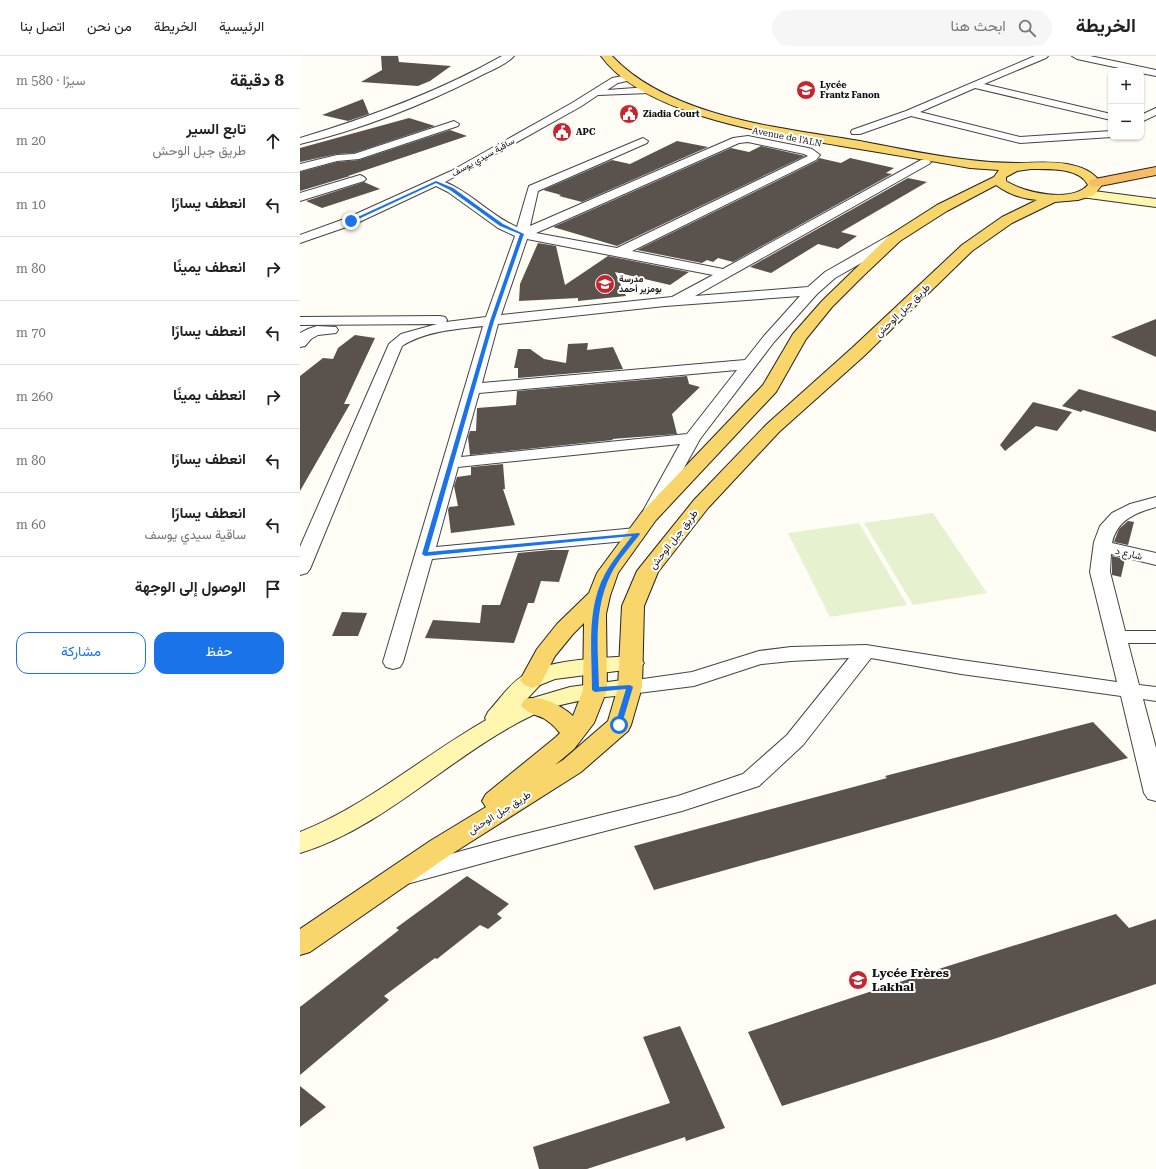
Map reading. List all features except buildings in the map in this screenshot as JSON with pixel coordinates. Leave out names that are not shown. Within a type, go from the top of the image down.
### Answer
[{"type":"highway","points":[[1092,187],[1156,171]]},
{"type":"main road","points":[[601,63],[649,90],[718,116],[766,129],[970,164],[1019,166],[1044,165],[1065,168],[1088,176],[1092,187],[1114,196],[1156,203]]},
{"type":"main road","name":"Avenue de l'ALN","points":[[601,63],[615,80],[635,92],[661,103],[718,121],[787,138],[925,162],[999,177]]},
{"type":"main road","points":[[440,848],[565,743],[582,723],[595,690],[595,614],[599,596],[608,573],[643,525],[770,388],[799,337],[827,304],[895,238],[942,208],[999,177],[1003,172],[1019,166]]},
{"type":"main road","points":[[999,177],[1003,186],[1015,192],[1033,196],[1053,198],[1072,197],[1092,187],[1156,198]]},
{"type":"main road","name":"طريق جبل الوحش","points":[[300,944],[440,848],[572,766],[619,725],[630,687],[633,606],[648,571],[701,504],[773,428],[858,352],[967,248],[1007,220],[1053,198]]},
{"type":"main road","points":[[485,731],[532,680],[546,654],[565,629],[599,596]]},
{"type":"main road","points":[[532,680],[550,673],[594,666],[632,663]]},
{"type":"main road","points":[[300,844],[354,819],[485,731],[533,705],[557,697],[595,690],[630,687]]},
{"type":"main road","points":[[533,705],[554,713],[566,722],[573,733]]},
{"type":"street","points":[[300,141],[387,114],[452,86],[509,56]]},
{"type":"street","points":[[856,132],[910,113],[1043,56]]},
{"type":"street","points":[[1077,56],[1156,73]]},
{"type":"street","name":"ساقية سيدي يوسف","points":[[300,239],[351,221],[436,182],[490,154],[594,94],[615,80],[628,78]]},
{"type":"street","points":[[974,85],[1108,116]]},
{"type":"street","name":"ساقية سيدي يوسف","points":[[594,94],[649,90]]},
{"type":"street","points":[[1144,117],[1156,111]]},
{"type":"street","points":[[910,113],[1020,140],[1108,134]]},
{"type":"street","points":[[300,168],[336,158],[355,157],[454,124]]},
{"type":"street","points":[[777,145],[787,138]]},
{"type":"street","points":[[522,234],[737,140],[748,139],[808,151],[814,155],[812,158],[620,252]]},
{"type":"street","points":[[393,662],[492,321],[522,234],[533,189],[643,140]]},
{"type":"street","points":[[672,302],[925,162]]},
{"type":"street","points":[[300,197],[360,179]]},
{"type":"street","points":[[436,182],[452,189],[502,225],[522,234],[725,272]]},
{"type":"street","points":[[425,554],[643,525],[692,438],[749,364],[812,291],[830,275],[895,238]]},
{"type":"street","points":[[300,569],[396,344],[406,337],[435,329],[492,321],[672,302],[812,291]]},
{"type":"street","points":[[300,321],[492,321]]},
{"type":"street","points":[[300,342],[308,333],[318,330],[435,329]]},
{"type":"street","points":[[472,388],[749,364]]},
{"type":"street","points":[[451,463],[692,438]]},
{"type":"street","points":[[1156,502],[1144,505],[1123,514],[1109,527],[1103,547],[1100,572],[1156,793]]},
{"type":"street","name":"شارع د","points":[[1103,547],[1156,559]]},
{"type":"street","points":[[1117,637],[1156,636]]},
{"type":"street","points":[[396,878],[509,847],[682,803],[751,780],[796,740],[866,651]]},
{"type":"street","points":[[630,687],[694,679],[759,658],[791,654],[866,651],[961,668],[1156,694]]},
{"type":"green space","points":[[933,513],[987,593],[913,605],[864,523]]},
{"type":"green space","points":[[859,523],[907,605],[830,617],[788,533]]},
{"type":"place","name":"Lycée Frantz Fanon","points":[[806,90]]},
{"type":"place","name":"Ziadia Court","points":[[629,114]]},
{"type":"place","name":"APC","points":[[562,132]]},
{"type":"place","name":"مدرسة بومزير أحمد","points":[[605,284]]},
{"type":"place","name":"Lycée Frères Lakhal","points":[[858,980]]},
{"type":"route","points":[[351,221],[436,182],[452,189],[502,225],[522,234],[492,321],[425,554],[636,534],[608,573],[599,596],[595,614],[595,690],[630,687],[627,702],[619,725]]}]
